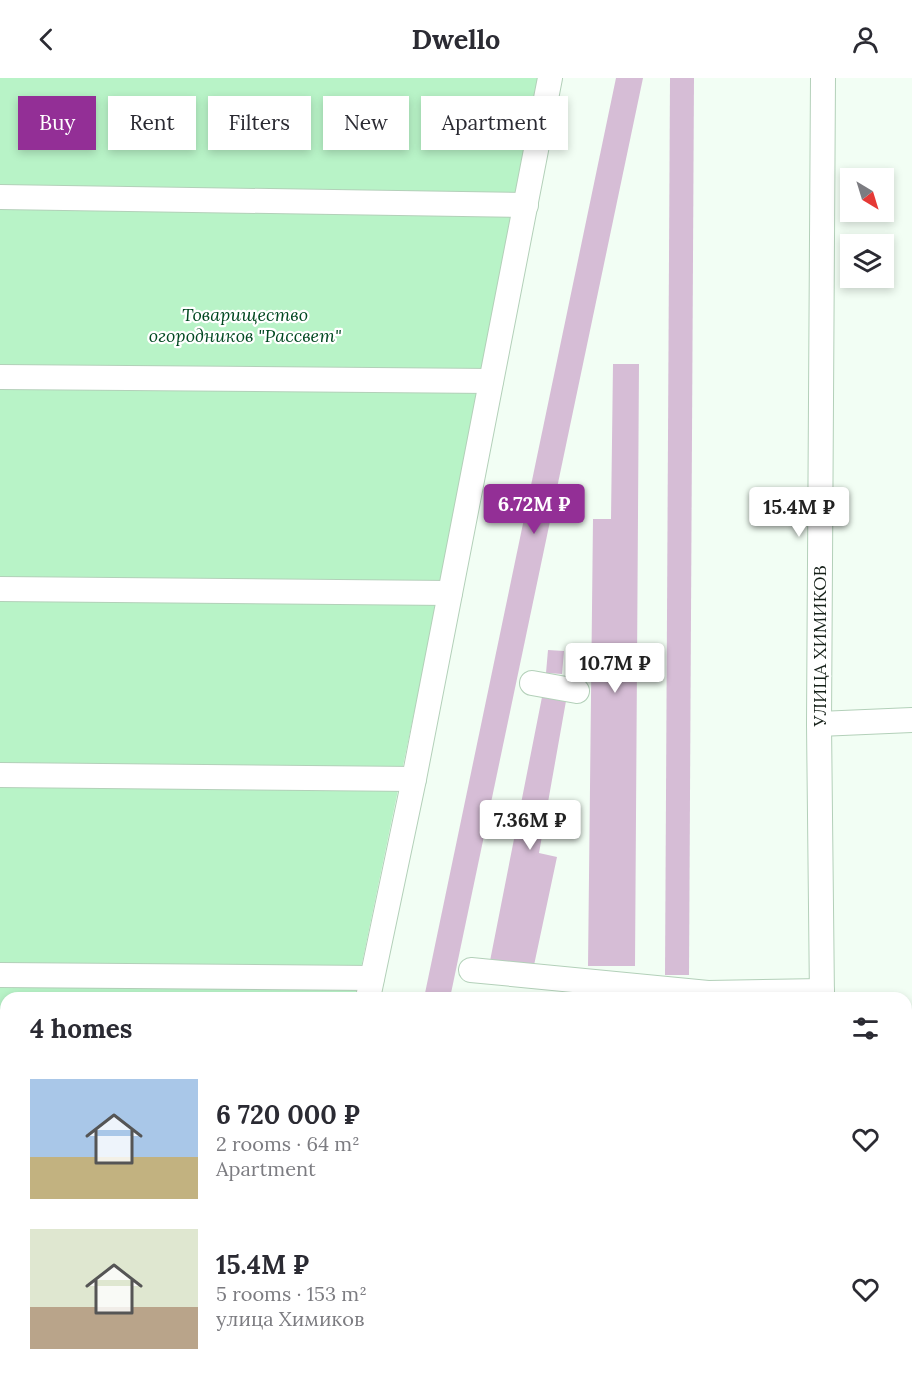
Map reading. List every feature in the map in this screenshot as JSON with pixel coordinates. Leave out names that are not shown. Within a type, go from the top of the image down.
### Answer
[{"type":"street","points":[[0,975],[370,988],[414,779],[550,78]]},
{"type":"street","name":"УЛИЦА ХИМИКОВ","points":[[822,992],[819,724],[823,78]]},
{"type":"street","points":[[0,197],[526,205]]},
{"type":"street","points":[[0,377],[491,381]]},
{"type":"street","points":[[0,589],[450,594]]},
{"type":"street","points":[[532,683],[577,691]]},
{"type":"street","points":[[819,724],[912,720]]},
{"type":"street","points":[[0,775],[414,779]]},
{"type":"street","points":[[471,970],[698,992]]},
{"type":"green space","name":"Товарищество огородников \"Рассвет\"","points":[[0,78],[546,78],[542,96],[421,96],[421,150],[531,150],[356,992],[0,992]]},
{"type":"building","points":[[616,78],[643,78],[451,992],[425,992]]},
{"type":"building","points":[[670,78],[694,78],[689,975],[665,975]]},
{"type":"building","points":[[613,364],[639,364],[635,966],[588,966],[593,519],[611,519]]},
{"type":"building","points":[[548,650],[564,651],[562,674],[546,673]]},
{"type":"building","points":[[542,697],[566,701],[539,853],[557,857],[533,970],[490,961]]}]
